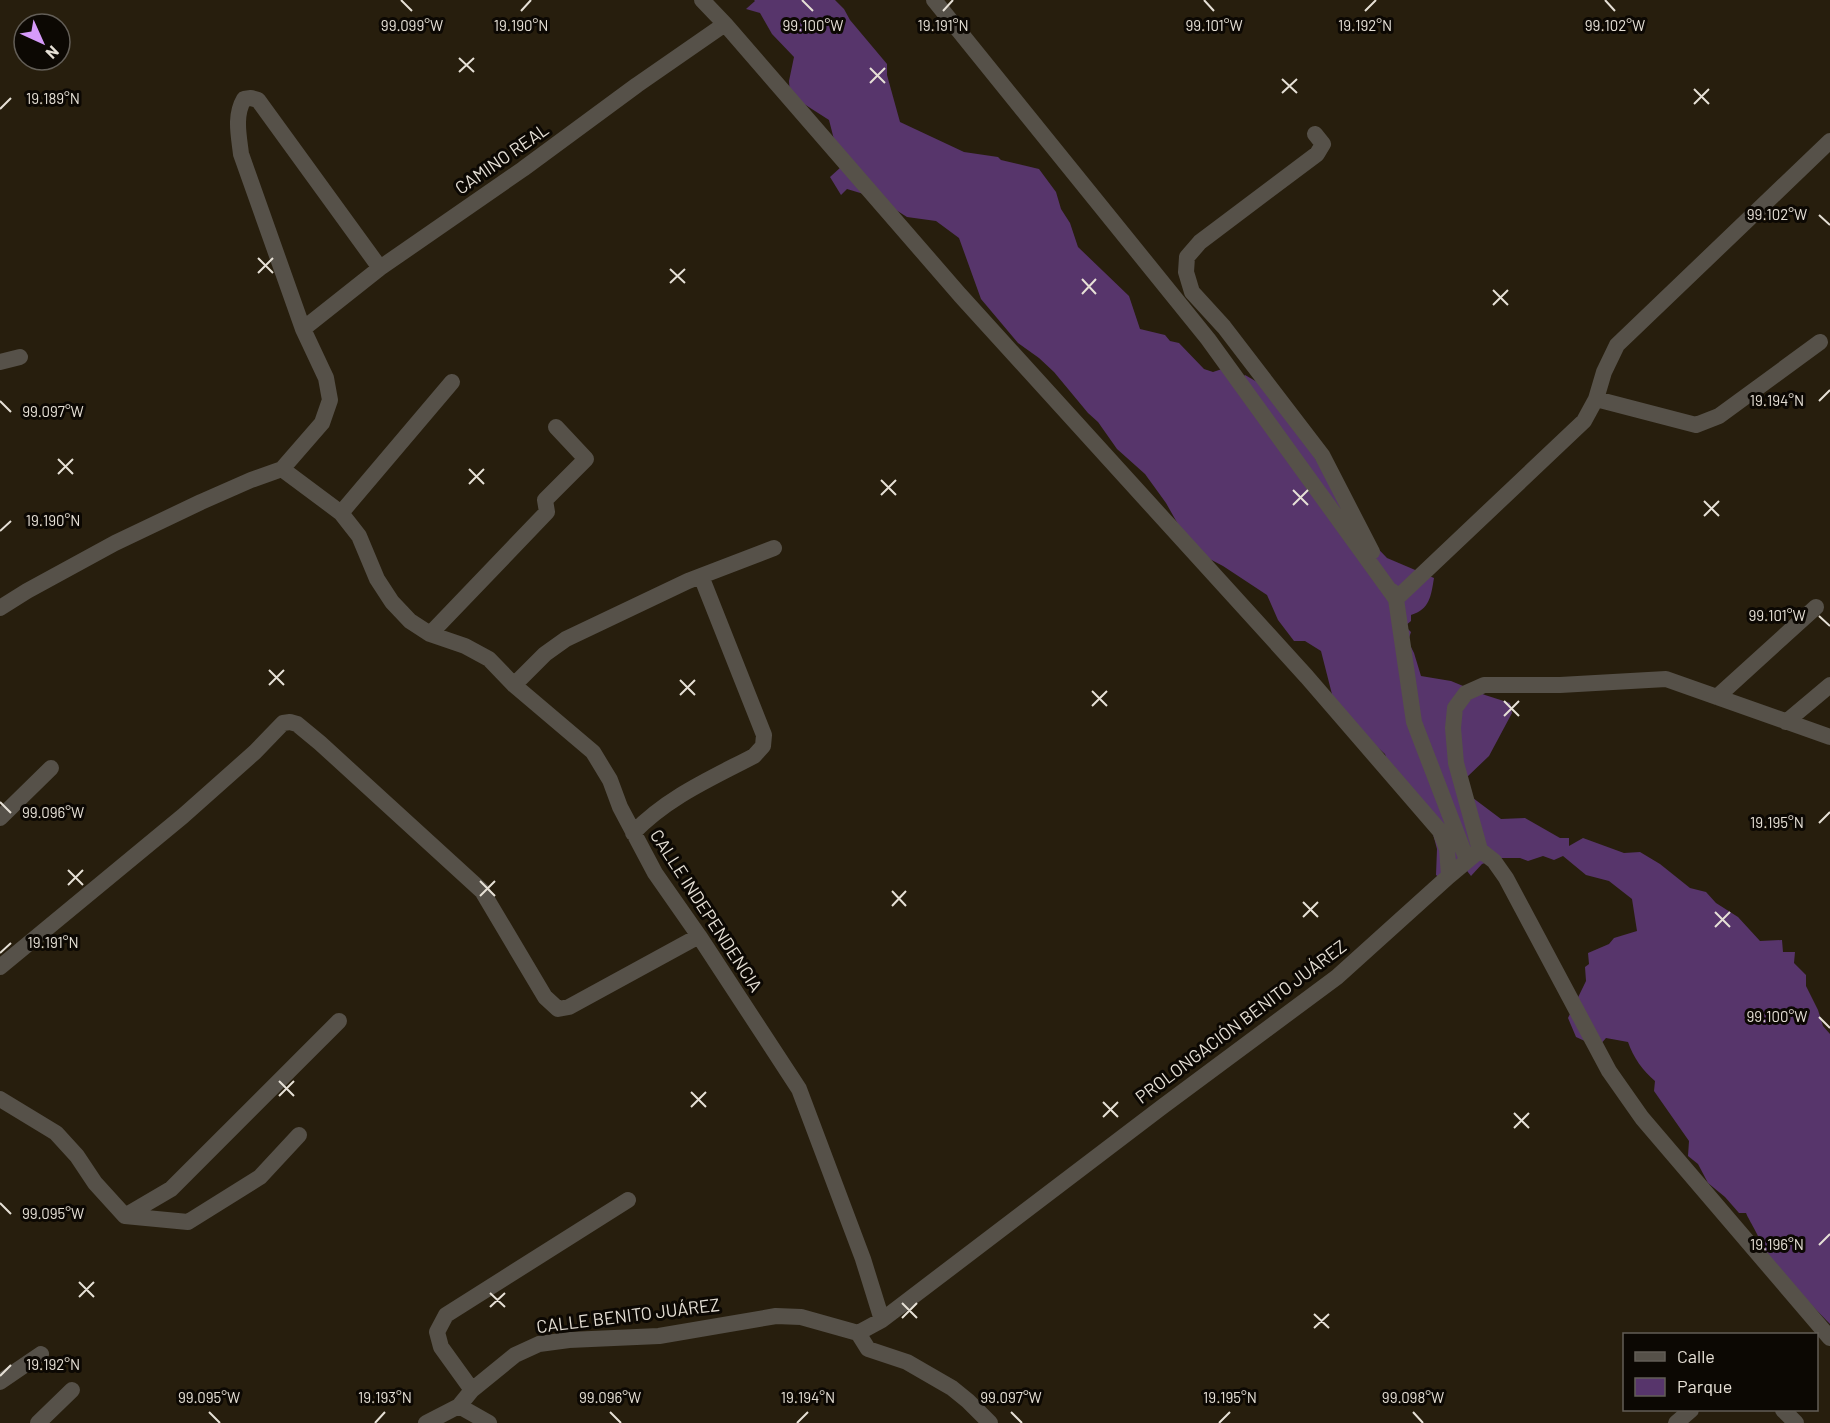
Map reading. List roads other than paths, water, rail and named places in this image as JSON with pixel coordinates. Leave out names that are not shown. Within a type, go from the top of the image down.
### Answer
[{"type":"street","points":[[702,0],[960,295],[1307,677],[1440,831],[1447,849],[1449,876]]},
{"type":"street","points":[[934,0],[1208,339],[1396,599]]},
{"type":"street","name":"CAMINO REAL","points":[[303,329],[380,268],[523,170],[637,85],[725,24]]},
{"type":"street","points":[[0,608],[115,543],[211,497],[282,469],[322,423],[330,400],[326,378],[303,329],[241,154],[238,127],[239,107],[244,99],[258,100],[380,268]]},
{"type":"street","points":[[1315,134],[1323,144],[1317,154],[1200,242],[1187,257],[1186,272],[1192,292],[1224,327],[1322,455],[1396,599],[1414,722],[1467,860]]},
{"type":"street","points":[[1396,599],[1584,421],[1596,399],[1604,372],[1617,345],[1830,141]]},
{"type":"street","points":[[1596,399],[1696,425],[1719,416],[1820,342]]},
{"type":"street","points":[[0,362],[20,357]]},
{"type":"street","points":[[341,513],[452,382]]},
{"type":"street","points":[[430,634],[547,512],[545,500],[586,459],[556,427]]},
{"type":"street","name":"CALLE INDEPENDENCIA","points":[[282,469],[341,513],[359,536],[377,579],[392,602],[410,621],[430,634],[465,646],[489,659],[514,685],[593,752],[610,780],[620,807],[655,873],[799,1089],[863,1259],[882,1320]]},
{"type":"street","points":[[514,685],[545,654],[566,639],[701,576],[774,548]]},
{"type":"street","points":[[633,833],[650,816],[672,800],[754,756],[763,746],[764,735],[701,576]]},
{"type":"street","points":[[1717,697],[1816,607]]},
{"type":"street","points":[[1830,737],[1666,679],[1560,685],[1484,686],[1466,693],[1455,708],[1453,728],[1456,763],[1480,850],[1494,861],[1506,878],[1609,1071],[1642,1118],[1830,1338]]},
{"type":"street","points":[[1786,722],[1830,685]]},
{"type":"street","points":[[0,967],[183,816],[255,752],[283,723],[290,722],[297,724],[320,743],[482,891],[545,996],[558,1009],[569,1007],[699,936]]},
{"type":"street","points":[[0,818],[51,768]]},
{"type":"street","name":"PROLONGACIÓN BENITO JUÁREZ","points":[[858,1333],[882,1320],[1162,1107],[1337,978],[1480,850]]},
{"type":"street","points":[[125,1216],[171,1188],[339,1021]]},
{"type":"street","points":[[0,1099],[56,1133],[77,1156],[95,1183],[125,1216],[188,1222],[260,1177],[299,1135]]},
{"type":"street","points":[[472,1390],[441,1347],[437,1332],[446,1315],[628,1200]]},
{"type":"street","name":"CALLE BENITO JUÁREZ","points":[[426,1423],[459,1406],[472,1390],[515,1355],[539,1344],[569,1340],[659,1336],[776,1316],[801,1317],[858,1333]]},
{"type":"street","points":[[858,1333],[868,1349],[907,1362],[952,1388],[990,1423]]},
{"type":"street","points":[[0,1382],[40,1354]]},
{"type":"street","points":[[38,1423],[72,1390]]},
{"type":"street","points":[[459,1406],[489,1423]]},
{"type":"street","points":[[1676,1423],[1690,1411]]},
{"type":"street","points":[[1784,1411],[1797,1423]]}]
